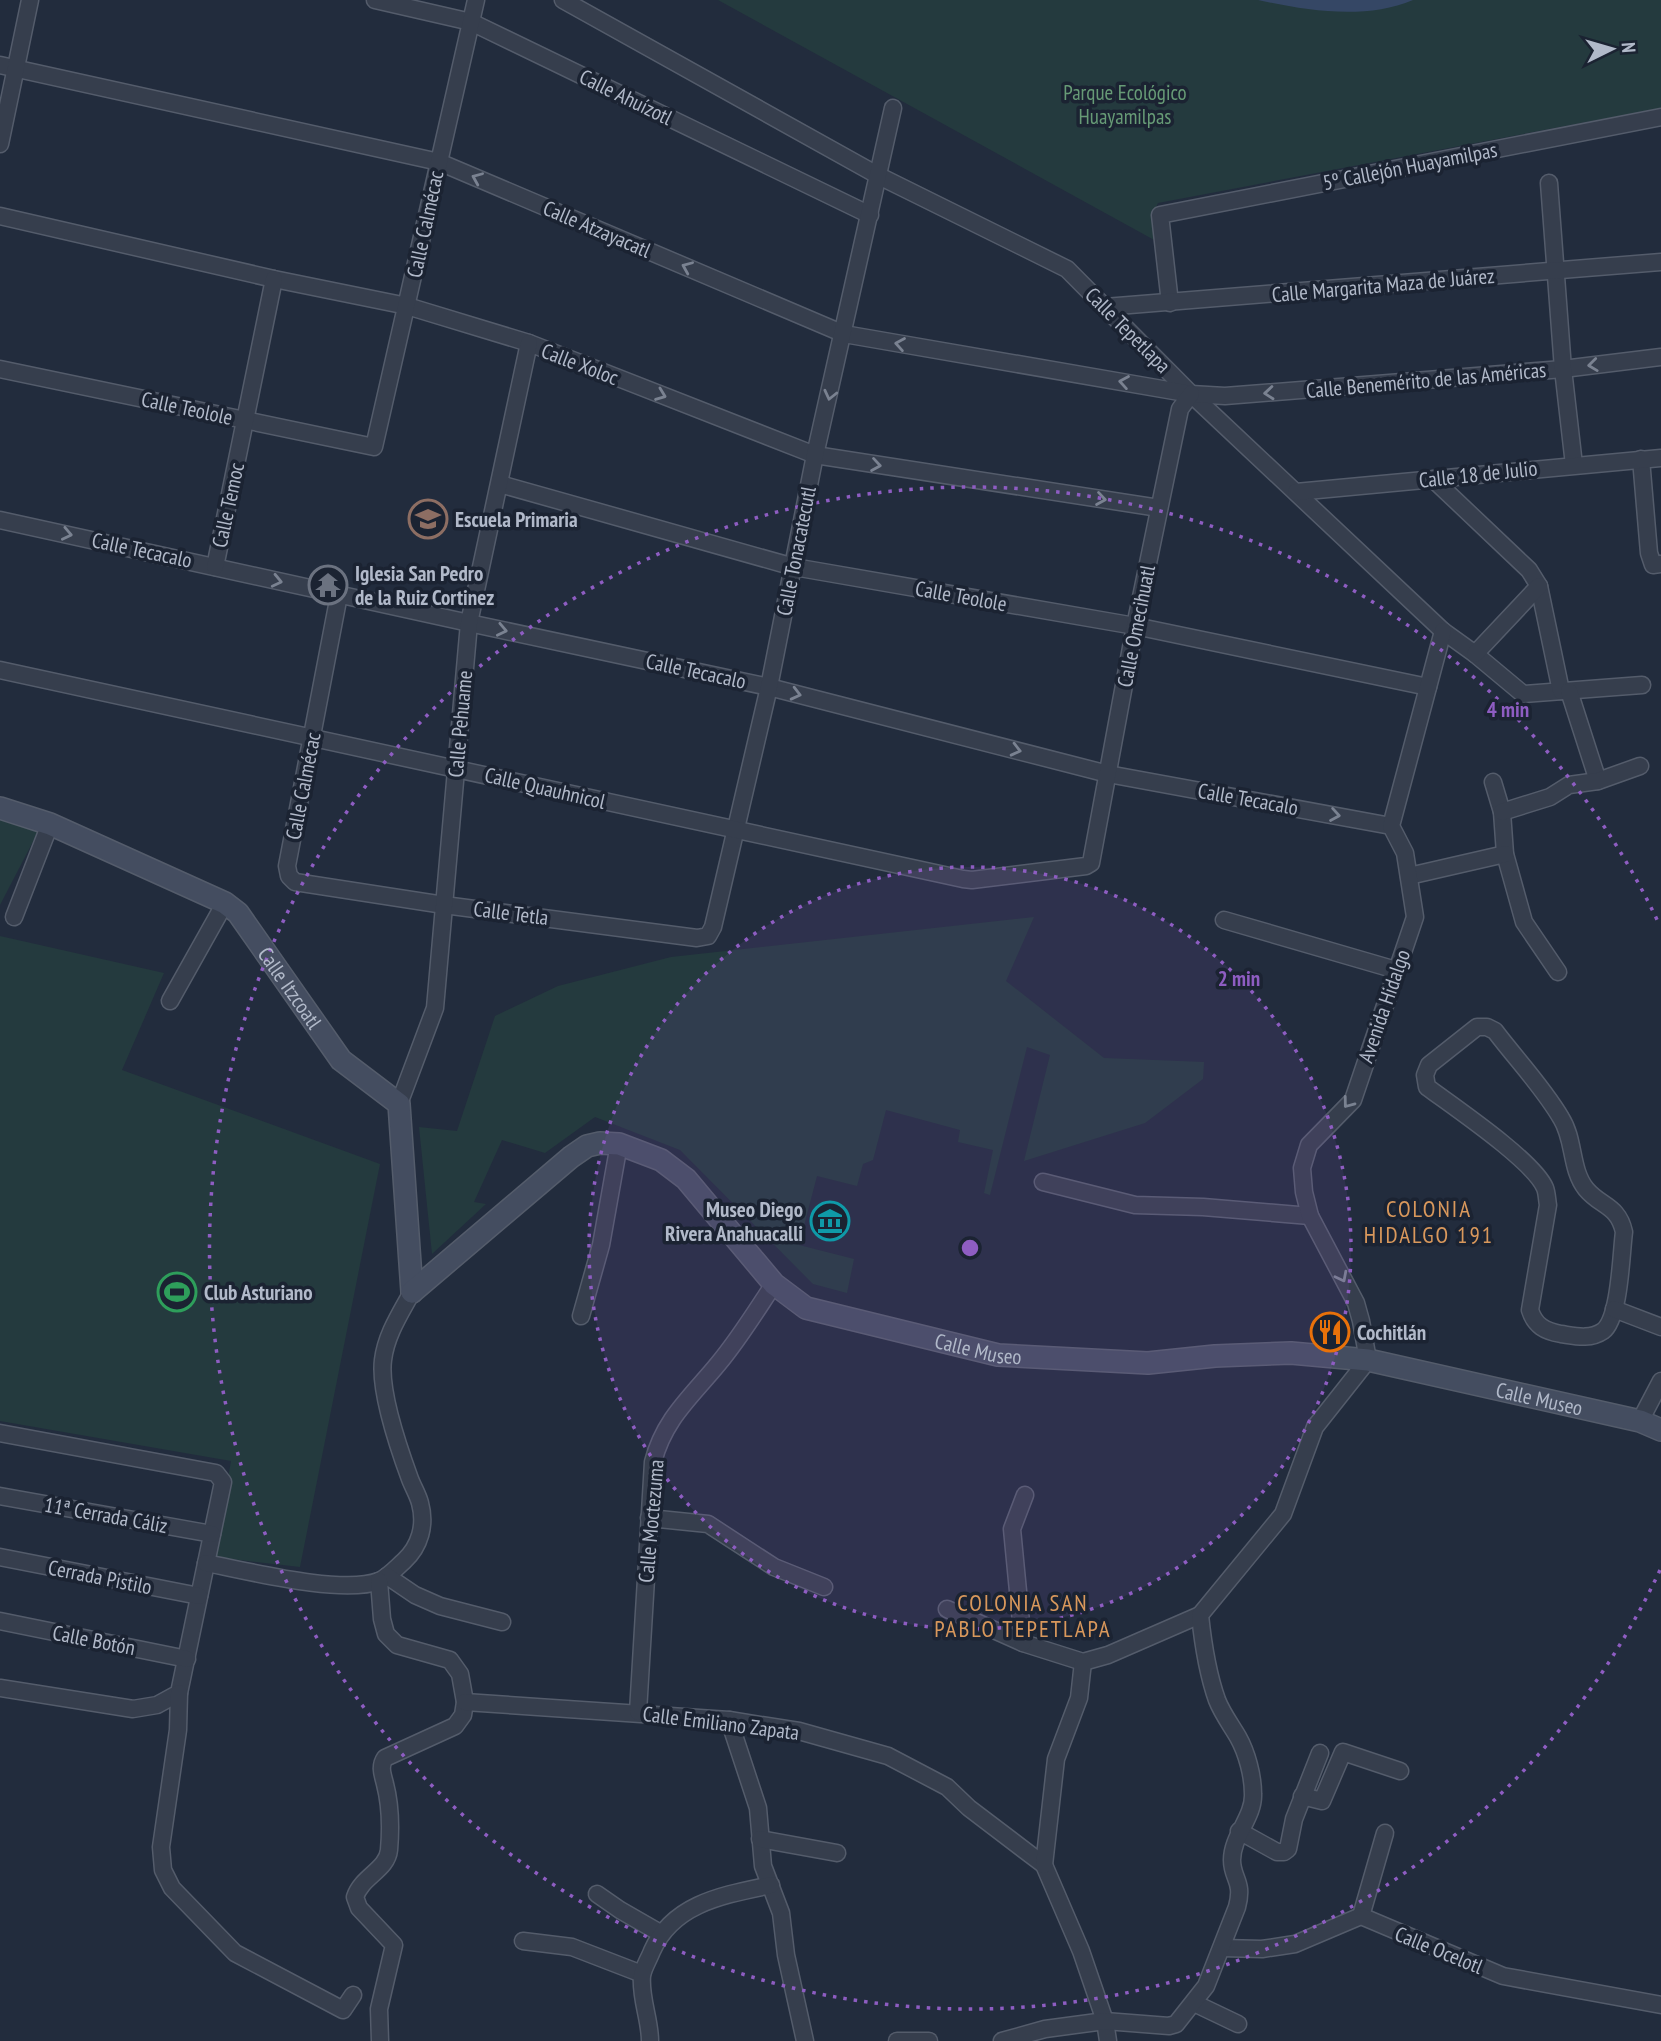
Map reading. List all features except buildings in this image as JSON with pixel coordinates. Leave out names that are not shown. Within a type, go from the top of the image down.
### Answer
[{"type":"street","points":[[0,144],[8,67],[30,0]]},
{"type":"street","name":"Calle Ahuízotl","points":[[375,0],[471,22],[870,215]]},
{"type":"street","name":"Calle Calmécac","points":[[374,447],[476,0]]},
{"type":"street","name":"Calle Tepetlapa","points":[[563,0],[879,176],[1067,269],[1191,394],[1443,631],[1524,694],[1642,685]]},
{"type":"street","name":"Calle Atzayacatl","points":[[8,67],[439,162],[844,334],[1191,394]]},
{"type":"street","name":"Calle Tonacatecutl","points":[[713,927],[769,687],[816,455],[893,108]]},
{"type":"street","name":"5º Callejón Huayamilpas","points":[[1170,303],[1160,215],[1661,117]]},
{"type":"street","points":[[1549,183],[1554,271],[1574,465]]},
{"type":"street","name":"Calle Xoloc","points":[[0,216],[274,279],[407,306],[529,343],[816,455],[1159,508]]},
{"type":"street","name":"Calle Margarita Maza de Juárez","points":[[1105,307],[1661,262]]},
{"type":"street","name":"Calle Temoc","points":[[215,566],[274,279]]},
{"type":"street","name":"Calle Pehuame","points":[[399,1104],[435,1008],[469,623],[529,343]]},
{"type":"street","name":"Calle Benemérito de las Américas","points":[[1191,394],[1225,396],[1563,369],[1661,356]]},
{"type":"street","name":"Calle Teolole","points":[[0,369],[374,447]]},
{"type":"street","name":"Calle Omecihuatl","points":[[1091,863],[1135,626],[1180,409],[1191,394]]},
{"type":"street","name":"Calle 18 de Julio","points":[[1296,492],[1661,458]]},
{"type":"street","points":[[1641,459],[1649,553],[1657,564]]},
{"type":"street","points":[[1433,479],[1529,570],[1539,586],[1565,691],[1598,781]]},
{"type":"street","name":"Calle Teolole","points":[[500,484],[794,567],[1135,626],[1428,687]]},
{"type":"street","name":"Calle Tecacalo","points":[[0,520],[769,687],[1108,774],[1391,826]]},
{"type":"street","points":[[1475,654],[1539,586]]},
{"type":"street","name":"Calle Calmécac","points":[[304,884],[295,882],[289,876],[287,866],[339,595]]},
{"type":"street","points":[[1391,826],[1443,631]]},
{"type":"street","name":"Calle Quauhnicol","points":[[0,670],[972,880],[1086,866],[1091,863]]},
{"type":"street","points":[[1502,812],[1550,797],[1569,785],[1598,781],[1640,766]]},
{"type":"street","points":[[1493,782],[1502,812],[1506,854],[1524,922],[1558,972]]},
{"type":"street","name":"Calle Itzcoatl","points":[[0,808],[50,824],[225,903],[238,913],[341,1060],[399,1104]]},
{"type":"street","points":[[14,917],[50,824]]},
{"type":"street","name":"Avenida Hidalgo","points":[[1368,1360],[1356,1303],[1310,1216],[1302,1168],[1309,1145],[1353,1100],[1415,917],[1402,845],[1391,826]]},
{"type":"street","points":[[1409,876],[1506,854]]},
{"type":"street","name":"Calle Tetla","points":[[304,884],[697,938],[708,936],[713,927]]},
{"type":"street","points":[[170,1001],[225,903]]},
{"type":"street","points":[[1223,920],[1396,970]]},
{"type":"street","points":[[1477,1027],[1487,1027],[1494,1031],[1561,1118],[1572,1143],[1577,1174],[1587,1190],[1614,1210],[1622,1220],[1624,1232],[1614,1309],[1610,1324],[1601,1332],[1584,1337],[1547,1331],[1534,1321],[1530,1310],[1548,1205],[1546,1189],[1517,1156],[1427,1087],[1425,1075],[1429,1065],[1477,1027]]},
{"type":"street","points":[[206,1563],[343,1586],[383,1578],[410,1555],[419,1541],[422,1521],[420,1503],[410,1479],[389,1407],[383,1362],[390,1332],[412,1292],[399,1104]]},
{"type":"street","name":"Calle Museo","points":[[412,1292],[570,1157],[587,1146],[600,1143],[619,1144],[661,1160],[686,1179],[774,1284],[806,1308],[998,1355],[1148,1363],[1215,1356],[1291,1353],[1368,1360],[1640,1421],[1661,1430]]},
{"type":"street","points":[[581,1316],[601,1245],[619,1144]]},
{"type":"street","points":[[1043,1182],[1135,1205],[1203,1207],[1310,1216]]},
{"type":"street","name":"Calle Moctezuma","points":[[638,1712],[653,1462],[658,1443],[674,1413],[720,1362],[774,1284]]},
{"type":"street","points":[[1614,1309],[1661,1327]]},
{"type":"street","points":[[947,1609],[1023,1643],[1083,1662],[1108,1655],[1200,1615],[1283,1514],[1315,1427],[1368,1360]]},
{"type":"street","points":[[1640,1421],[1661,1381]]},
{"type":"street","points":[[0,1433],[216,1473],[223,1482],[179,1693],[178,1730],[161,1847],[163,1870],[172,1888],[235,1953],[343,2010],[353,1995]]},
{"type":"street","points":[[1023,1643],[1013,1529],[1025,1495]]},
{"type":"street","name":"11ª Cerrada Cáliz","points":[[0,1496],[212,1534]]},
{"type":"street","points":[[649,1518],[708,1524],[774,1567],[824,1587]]},
{"type":"street","name":"Cerrada Pistilo","points":[[0,1557],[199,1596]]},
{"type":"street","points":[[383,1578],[440,1606],[502,1622]]},
{"type":"street","points":[[380,2041],[379,2009],[394,1945],[359,1908],[355,1897],[359,1884],[377,1871],[388,1854],[391,1807],[382,1762],[385,1758],[455,1726],[463,1715],[466,1702],[460,1674],[450,1660],[397,1645],[386,1634],[382,1619],[383,1578]]},
{"type":"street","points":[[1002,2041],[1045,2029],[1105,2021],[1169,2026],[1181,2020],[1206,1986],[1223,1948],[1240,1894],[1232,1861],[1240,1831],[1252,1805],[1250,1771],[1240,1740],[1217,1702],[1205,1657],[1200,1615]]},
{"type":"street","name":"Calle Botón","points":[[0,1621],[187,1659]]},
{"type":"street","points":[[1044,1865],[1056,1759],[1079,1698],[1083,1662]]},
{"type":"street","points":[[0,1688],[132,1709],[157,1705],[179,1693]]},
{"type":"street","name":"Calle Emiliano Zapata","points":[[466,1702],[730,1720],[799,1731],[888,1756],[947,1787],[969,1808],[1044,1865],[1081,1951],[1105,2021],[1108,2041]]},
{"type":"street","points":[[730,1720],[758,1808],[763,1866],[781,1913],[786,1955],[804,2041]]},
{"type":"street","points":[[1302,1796],[1321,1801],[1324,1799],[1343,1752],[1400,1771]]},
{"type":"street","points":[[1240,1831],[1277,1852],[1284,1852],[1302,1796],[1320,1753]]},
{"type":"street","points":[[1223,1948],[1262,1949],[1295,1944],[1361,1916],[1385,1833]]},
{"type":"street","points":[[760,1839],[836,1853]]},
{"type":"street","points":[[650,2041],[642,1974],[660,1933],[687,1909],[728,1894],[771,1885]]},
{"type":"street","points":[[597,1894],[660,1933]]},
{"type":"street","name":"Calle Ocelotl","points":[[1361,1916],[1503,1976],[1661,2005]]},
{"type":"street","points":[[523,1941],[572,1947],[642,1974]]},
{"type":"street","points":[[1194,2003],[1238,2024]]},
{"type":"street","points":[[897,2041],[929,2041]]},
{"type":"green space","name":"Parque Ecológico Huayamilpas","points":[[718,0],[1661,0],[1661,108],[1158,203],[1152,216],[1156,241]]},
{"type":"green space","points":[[0,819],[40,828],[0,905]]},
{"type":"green space","points":[[1034,917],[1006,981],[1104,1058],[1204,1062],[1203,1079],[1145,1123],[1024,1161],[1050,1055],[1027,1047],[990,1195],[984,1193],[993,1150],[958,1142],[960,1130],[886,1110],[873,1160],[863,1164],[857,1186],[817,1176],[799,1245],[854,1259],[847,1293],[813,1284],[680,1150],[595,1117],[545,1153],[502,1140],[474,1202],[486,1204],[432,1254],[419,1127],[457,1131],[495,1016],[558,986],[671,957]]},
{"type":"green space","name":"Club Asturiano","points":[[0,936],[164,973],[122,1070],[380,1164],[300,1567],[214,1557],[231,1461],[0,1421]]},
{"type":"water","points":[[1258,0],[1413,0],[1376,10],[1336,12]]},
{"type":"place","name":"Escuela Primaria","points":[[428,519]]},
{"type":"place","name":"Iglesia San Pedro de la Ruiz Cortinez","points":[[328,585]]},
{"type":"place","name":"Museo Diego Rivera Anahuacalli","points":[[830,1221]]},
{"type":"place","name":"Club Asturiano","points":[[177,1292]]},
{"type":"place","name":"Cochitlán","points":[[1330,1332]]},
{"type":"district","name":"COLONIA HIDALGO 191","points":[[1429,1221]]},
{"type":"district","name":"COLONIA SAN PABLO TEPETLAPA","points":[[1023,1615]]}]
